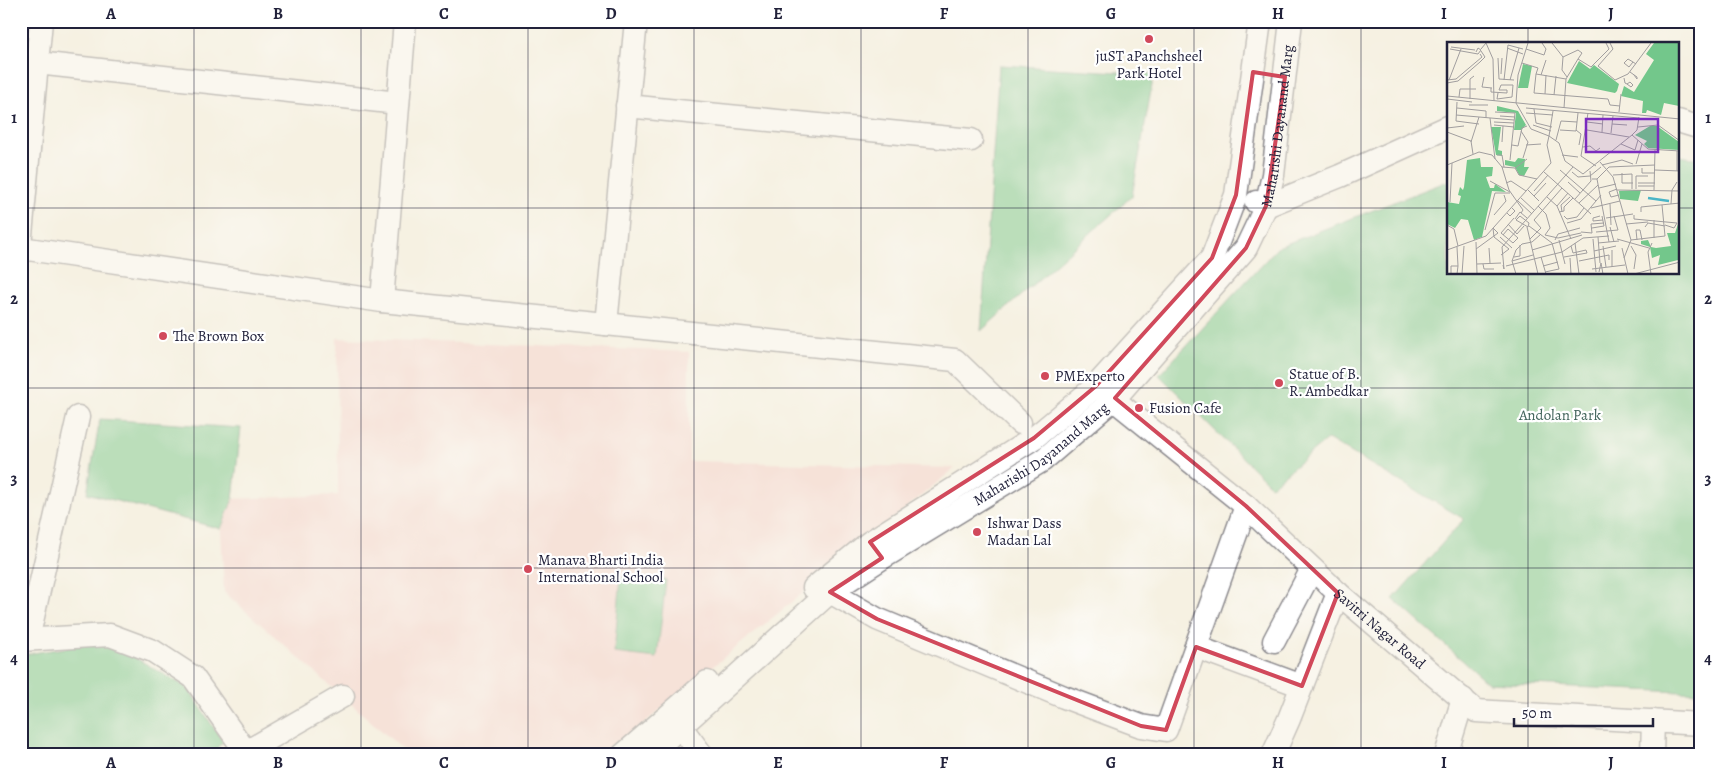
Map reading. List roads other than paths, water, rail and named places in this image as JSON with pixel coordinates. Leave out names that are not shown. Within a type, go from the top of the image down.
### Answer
[{"type":"street","points":[[21,235],[41,21]]},
{"type":"street","points":[[382,301],[405,21]]},
{"type":"street","points":[[606,324],[636,21]]},
{"type":"street","name":"Maharishi Dayanand Marg","points":[[649,755],[876,550],[1034,438],[1096,386],[1212,258],[1236,195],[1260,21]]},
{"type":"street","name":"Maharishi Dayanand Marg","points":[[623,755],[811,590],[876,550],[1043,460],[1115,398],[1246,248],[1266,206],[1273,175],[1291,21]]},
{"type":"street","points":[[37,63],[398,103]]},
{"type":"street","points":[[1253,72],[1285,76]]},
{"type":"street","points":[[627,106],[971,140]]},
{"type":"street","points":[[1680,122],[1701,128]]},
{"type":"street","points":[[1236,195],[1266,206],[1340,176],[1447,127]]},
{"type":"street","points":[[21,248],[382,301],[955,360],[1020,423]]},
{"type":"street","name":"Savitri Nagar Road","points":[[1096,386],[1115,398],[1246,506],[1312,569],[1476,710],[1701,724]]},
{"type":"street","points":[[78,417],[24,640],[110,635],[153,651],[193,677],[244,754],[343,696]]},
{"type":"street","points":[[830,592],[877,619],[1064,697],[1141,726],[1166,730],[1246,506]]},
{"type":"street","points":[[1274,641],[1312,569]]},
{"type":"street","points":[[1273,755],[1338,592]]},
{"type":"street","points":[[1196,647],[1302,686]]},
{"type":"street","points":[[1446,755],[1463,700]]},
{"type":"street","points":[[1652,755],[1653,721]]},
{"type":"street","points":[[680,726],[702,755]]},
{"type":"place","name":"juST aPanchsheel Park Hotel","points":[[1149,39]]},
{"type":"place","name":"The Brown Box","points":[[163,336]]},
{"type":"place","name":"PMExperto","points":[[1045,376]]},
{"type":"place","name":"Statue of B. R. Ambedkar","points":[[1279,383]]},
{"type":"place","name":"Fusion Cafe","points":[[1139,408]]},
{"type":"place","name":"Ishwar Dass Madan Lal","points":[[977,532]]},
{"type":"place","name":"Manava Bharti India International School","points":[[528,569]]},
{"type":"park label","name":"Andolan Park","points":[[1560,415]]}]
